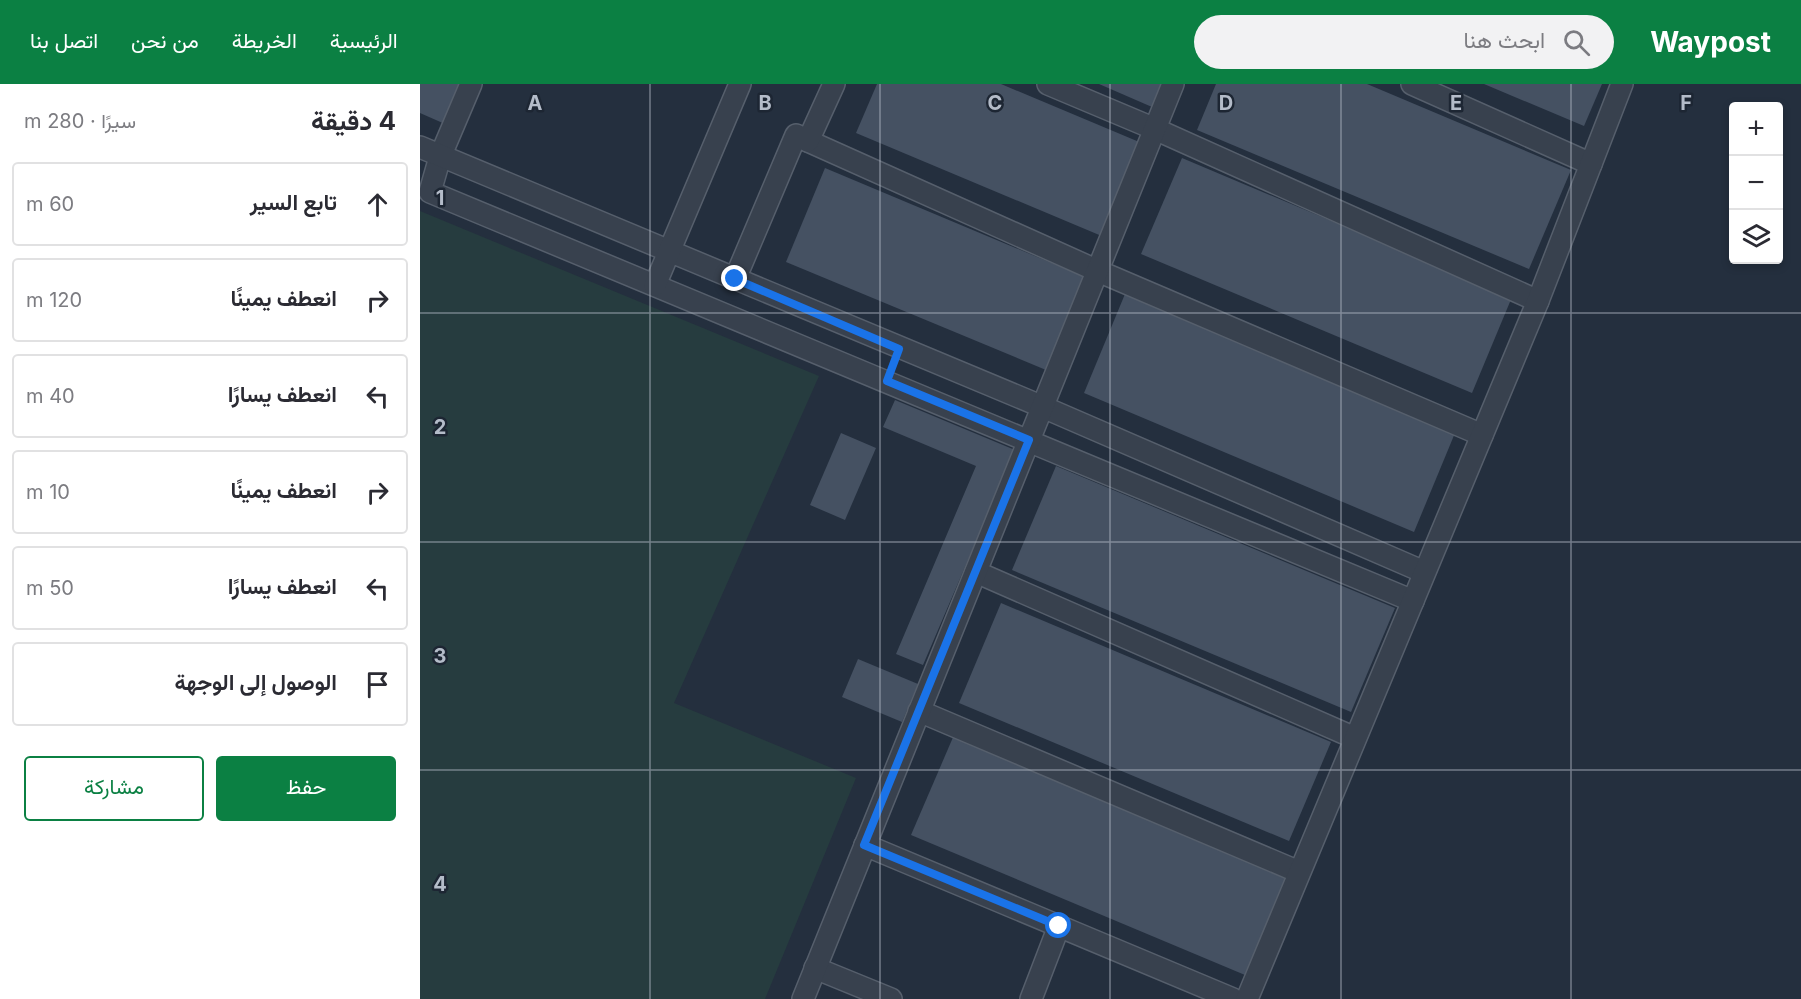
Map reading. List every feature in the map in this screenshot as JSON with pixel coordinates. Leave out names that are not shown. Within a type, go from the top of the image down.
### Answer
[{"type":"street","points":[[471,84],[440,156],[430,192],[1216,516],[1413,601]]},
{"type":"street","points":[[655,285],[740,84]]},
{"type":"street","points":[[808,141],[834,84]]},
{"type":"street","points":[[1048,84],[1155,129],[1538,301]]},
{"type":"street","points":[[803,999],[1173,84]]},
{"type":"street","points":[[1412,84],[1591,164]]},
{"type":"street","points":[[1247,999],[1538,301],[1622,84]]},
{"type":"street","points":[[735,279],[796,135],[1098,271],[1482,435]]},
{"type":"street","points":[[420,147],[899,349],[1043,406],[1231,490],[1425,572]]},
{"type":"street","points":[[887,381],[899,349]]},
{"type":"street","points":[[1216,516],[1231,490]]},
{"type":"street","points":[[976,572],[1355,738]]},
{"type":"street","points":[[919,711],[1299,872]]},
{"type":"street","points":[[864,845],[1233,999]]},
{"type":"street","points":[[1031,999],[1059,926]]},
{"type":"street","points":[[815,968],[891,999]]},
{"type":"green space","points":[[420,211],[819,376],[674,703],[856,778],[765,999],[420,999]]},
{"type":"building","points":[[420,84],[462,84],[445,124],[420,113]]},
{"type":"building","points":[[877,84],[1001,84],[1144,144],[1104,237],[856,133]]},
{"type":"building","points":[[1099,84],[1162,84],[1152,107]]},
{"type":"building","points":[[1216,84],[1367,84],[1571,170],[1529,269],[1197,130]]},
{"type":"building","points":[[1484,84],[1602,84],[1584,126]]},
{"type":"building","points":[[1182,158],[1512,297],[1472,393],[1141,254]]},
{"type":"building","points":[[825,168],[1085,277],[1046,370],[786,262]]},
{"type":"building","points":[[1125,294],[1455,433],[1414,532],[1084,393]]},
{"type":"building","points":[[895,400],[1015,450],[923,665],[896,654],[976,466],[883,427]]},
{"type":"building","points":[[841,433],[876,448],[845,520],[810,505]]},
{"type":"building","points":[[1056,466],[1395,608],[1351,712],[1012,570]]},
{"type":"building","points":[[1001,603],[1331,742],[1289,841],[959,703]]},
{"type":"building","points":[[858,659],[918,684],[902,722],[842,697]]},
{"type":"building","points":[[954,735],[1287,875],[1245,975],[911,835]]},
{"type":"route","points":[[735,279],[899,349],[887,381],[1029,440],[864,845],[1059,926]]}]
